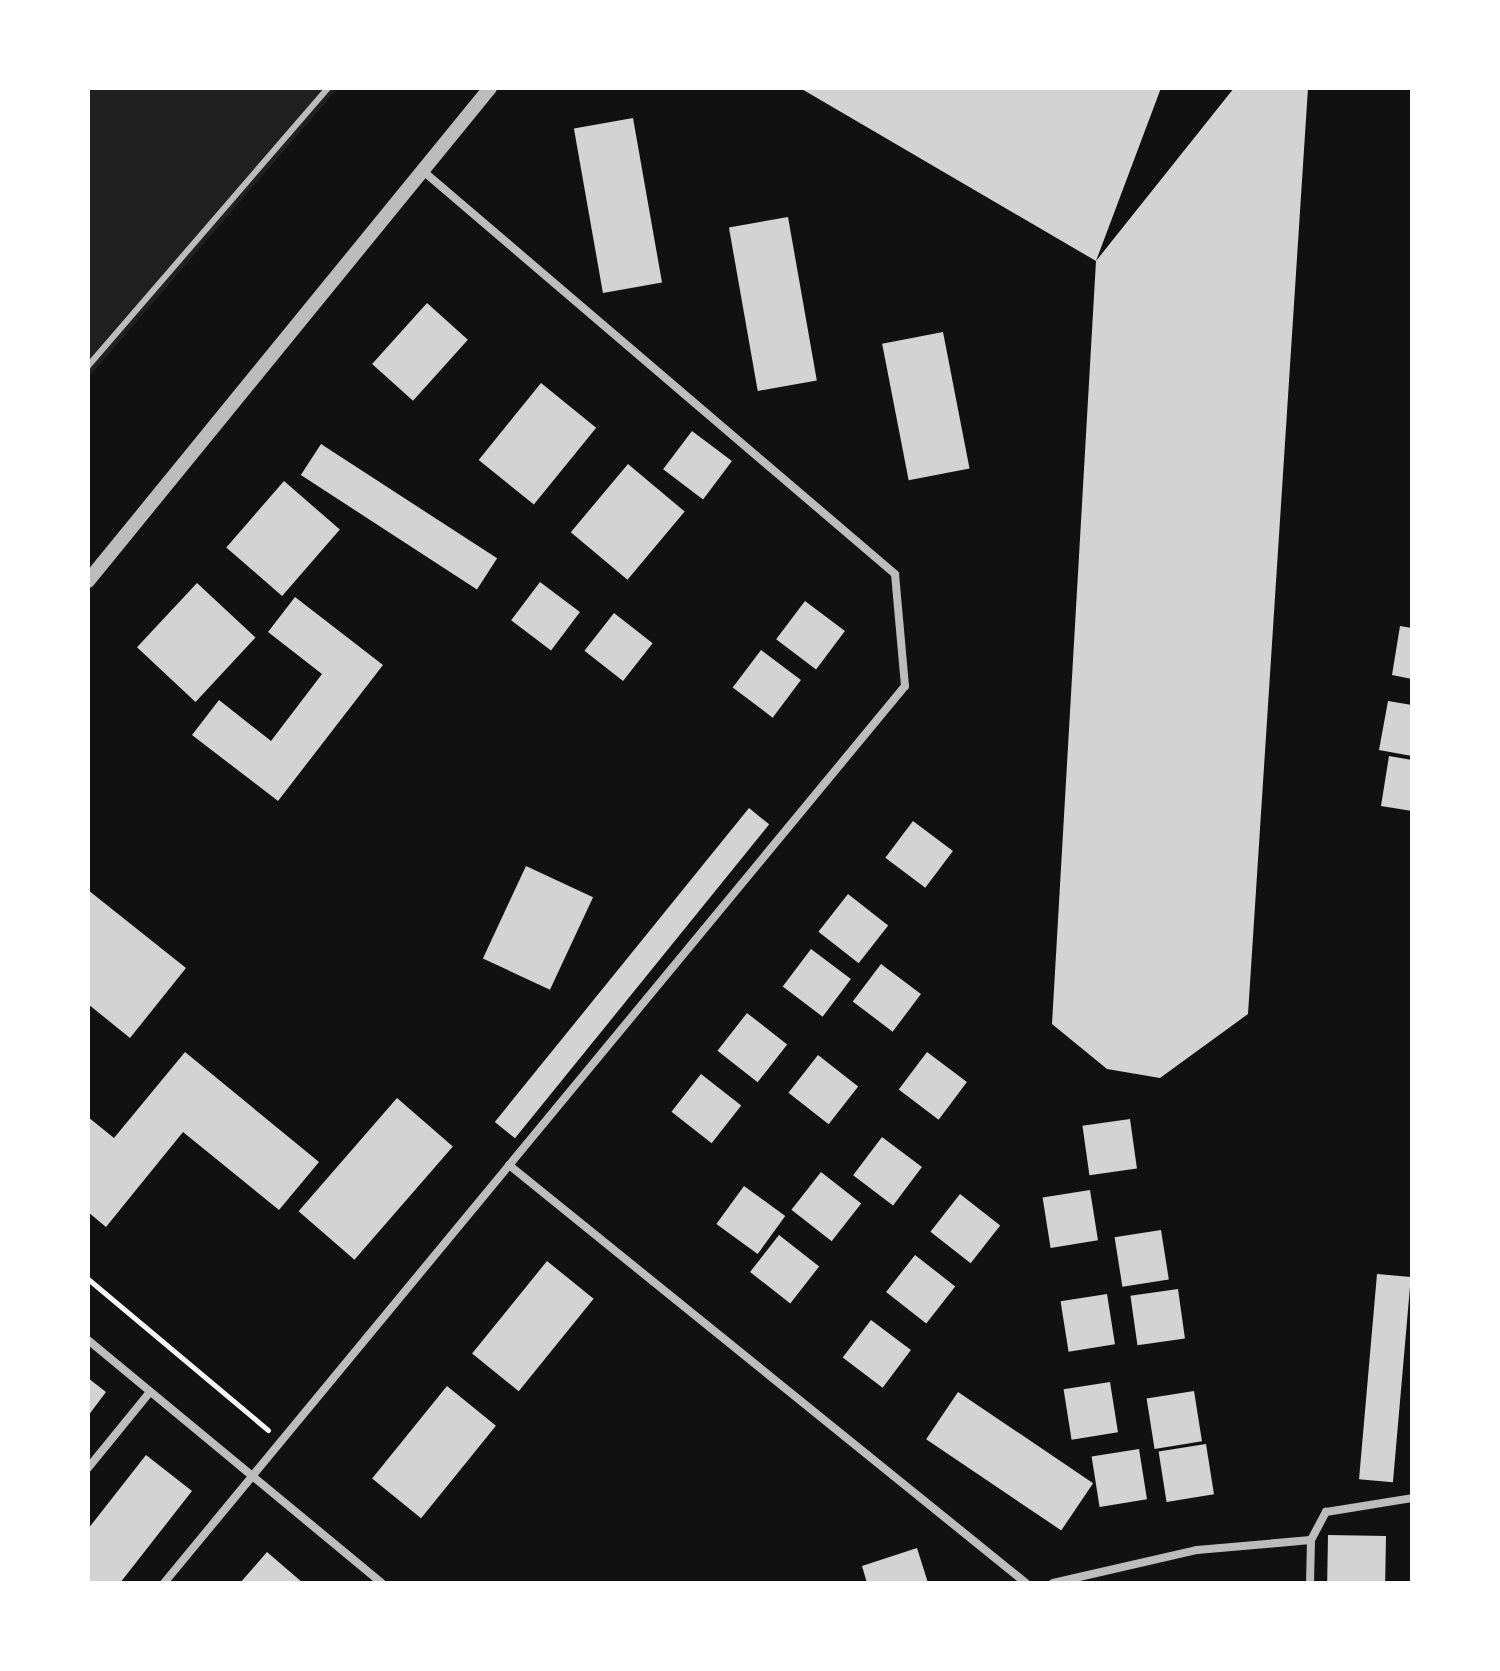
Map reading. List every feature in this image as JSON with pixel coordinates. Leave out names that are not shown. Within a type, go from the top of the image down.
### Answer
[{"type":"street","points":[[88,581],[490,88]]},
{"type":"street","points":[[164,1583],[905,686],[895,574],[423,171]]},
{"type":"street","points":[[509,1165],[1026,1583]]},
{"type":"street","points":[[88,1340],[382,1583]]},
{"type":"street","points":[[88,1468],[150,1392]]},
{"type":"street","points":[[1310,1583],[1311,1540],[1326,1512],[1412,1498]]},
{"type":"street","points":[[1053,1583],[1197,1550],[1311,1540]]},
{"type":"lane","points":[[88,366],[328,88]]},
{"type":"path","points":[[88,1279],[282,1440]]},
{"type":"shaded area","points":[[88,88],[338,88],[88,378]]},
{"type":"building","points":[[800,88],[1161,88],[1096,261]]},
{"type":"building","points":[[1234,88],[1308,88],[1248,1014],[1160,1078],[1107,1069],[1052,1024],[1096,261]]},
{"type":"building","points":[[633,118],[662,282],[603,293],[574,128]]},
{"type":"building","points":[[788,217],[817,380],[758,391],[729,227]]},
{"type":"building","points":[[427,303],[468,340],[413,401],[372,364]]},
{"type":"building","points":[[943,332],[970,468],[909,480],[882,344]]},
{"type":"building","points":[[541,383],[596,428],[534,505],[479,460]]},
{"type":"building","points":[[692,431],[732,461],[703,499],[663,469]]},
{"type":"building","points":[[321,444],[497,558],[477,589],[301,475]]},
{"type":"building","points":[[628,464],[685,512],[627,580],[571,532]]},
{"type":"building","points":[[284,481],[340,530],[282,596],[226,547]]},
{"type":"building","points":[[540,582],[580,612],[551,650],[511,620]]},
{"type":"building","points":[[197,583],[256,638],[195,702],[137,647]]},
{"type":"building","points":[[295,597],[383,665],[278,801],[192,735],[219,700],[271,741],[322,674],[268,632]]},
{"type":"building","points":[[805,601],[845,631],[816,669],[776,639]]},
{"type":"building","points":[[614,613],[653,643],[623,681],[584,651]]},
{"type":"building","points":[[1400,626],[1412,628],[1412,679],[1392,675]]},
{"type":"building","points":[[761,650],[801,680],[773,718],[733,688]]},
{"type":"building","points":[[1388,701],[1412,705],[1412,756],[1379,750]]},
{"type":"building","points":[[1389,756],[1412,760],[1412,811],[1381,806]]},
{"type":"building","points":[[749,808],[769,824],[515,1138],[495,1122]]},
{"type":"building","points":[[913,821],[953,851],[925,888],[885,858]]},
{"type":"building","points":[[526,866],[593,897],[550,990],[483,958]]},
{"type":"building","points":[[88,890],[186,968],[130,1038],[88,1004]]},
{"type":"building","points":[[848,894],[888,925],[859,963],[818,932]]},
{"type":"building","points":[[811,949],[851,979],[823,1017],[783,987]]},
{"type":"building","points":[[881,964],[921,994],[893,1032],[853,1002]]},
{"type":"building","points":[[747,1013],[787,1044],[758,1082],[717,1051]]},
{"type":"building","points":[[185,1052],[319,1162],[279,1210],[183,1132],[106,1227],[88,1212],[88,1117],[114,1138]]},
{"type":"building","points":[[927,1052],[967,1082],[939,1120],[899,1090]]},
{"type":"building","points":[[818,1055],[858,1086],[829,1124],[788,1093]]},
{"type":"building","points":[[701,1074],[741,1105],[712,1143],[671,1112]]},
{"type":"building","points":[[397,1098],[453,1147],[354,1260],[299,1211]]},
{"type":"building","points":[[1130,1119],[1137,1169],[1089,1175],[1082,1126]]},
{"type":"building","points":[[882,1137],[922,1167],[893,1205],[853,1175]]},
{"type":"building","points":[[821,1172],[861,1203],[832,1241],[791,1210]]},
{"type":"building","points":[[744,1186],[785,1216],[758,1254],[716,1224]]},
{"type":"building","points":[[1090,1190],[1098,1240],[1051,1248],[1043,1198]]},
{"type":"building","points":[[960,1194],[1000,1225],[971,1263],[930,1232]]},
{"type":"building","points":[[1161,1230],[1169,1279],[1122,1287],[1115,1237]]},
{"type":"building","points":[[779,1235],[819,1266],[790,1303],[750,1272]]},
{"type":"building","points":[[915,1255],[955,1286],[926,1323],[886,1292]]},
{"type":"building","points":[[547,1261],[594,1299],[519,1391],[472,1353]]},
{"type":"building","points":[[1377,1274],[1411,1277],[1393,1482],[1359,1479]]},
{"type":"building","points":[[1178,1289],[1185,1339],[1137,1345],[1130,1296]]},
{"type":"building","points":[[1107,1294],[1115,1344],[1069,1352],[1061,1301]]},
{"type":"building","points":[[871,1320],[911,1350],[883,1388],[843,1358]]},
{"type":"building","points":[[88,1378],[106,1392],[88,1416]]},
{"type":"building","points":[[1110,1382],[1118,1432],[1072,1440],[1064,1389]]},
{"type":"building","points":[[447,1386],[496,1426],[421,1518],[372,1478]]},
{"type":"building","points":[[1194,1391],[1202,1441],[1155,1449],[1147,1399]]},
{"type":"building","points":[[958,1392],[1093,1483],[1061,1530],[926,1439]]},
{"type":"building","points":[[1206,1444],[1214,1494],[1167,1502],[1159,1452]]},
{"type":"building","points":[[1139,1449],[1147,1499],[1100,1507],[1092,1457]]},
{"type":"building","points":[[146,1455],[192,1491],[120,1583],[88,1583],[88,1529]]},
{"type":"building","points":[[1328,1535],[1386,1536],[1385,1583],[1327,1583]]},
{"type":"building","points":[[917,1548],[928,1583],[867,1583],[862,1566]]},
{"type":"building","points":[[267,1552],[303,1583],[240,1583]]}]
